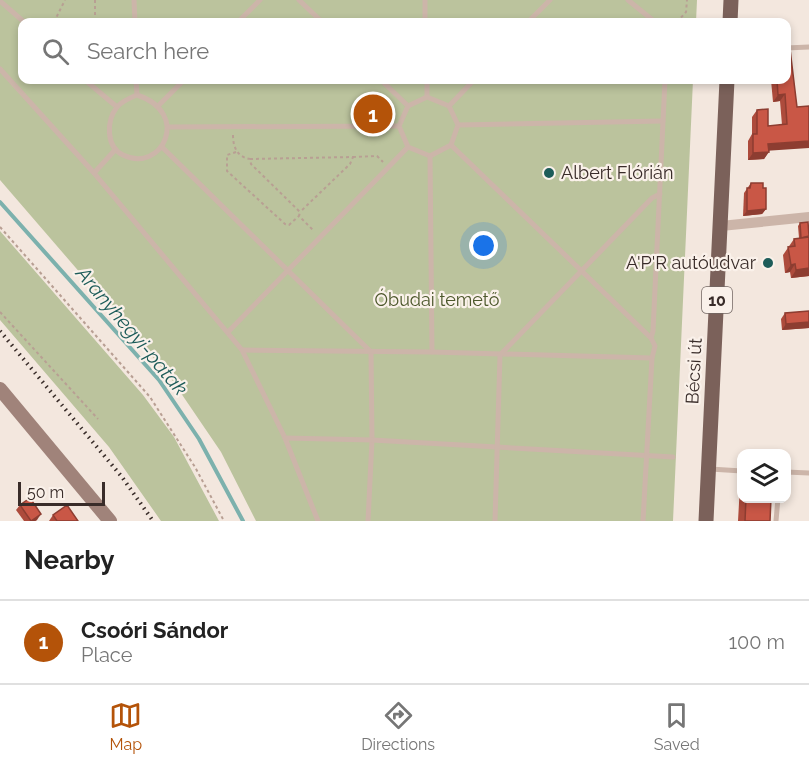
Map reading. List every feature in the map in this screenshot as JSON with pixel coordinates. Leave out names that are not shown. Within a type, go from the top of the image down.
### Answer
[{"type":"main road","points":[[730,18],[731,0]]},
{"type":"main road","name":"Bécsi út","points":[[706,521],[727,84]]},
{"type":"street","points":[[721,225],[809,217]]},
{"type":"street","points":[[0,388],[110,521]]},
{"type":"lane","points":[[134,0],[135,18]]},
{"type":"lane","points":[[242,18],[260,0]]},
{"type":"lane","points":[[299,0],[318,18]]},
{"type":"lane","points":[[425,0],[425,18]]},
{"type":"lane","points":[[532,18],[550,0]]},
{"type":"lane","points":[[628,0],[650,18]]},
{"type":"lane","points":[[0,1],[19,18]]},
{"type":"lane","points":[[791,48],[809,47]]},
{"type":"lane","points":[[0,69],[94,173],[242,350],[285,438],[318,521]]},
{"type":"lane","points":[[91,84],[117,107]]},
{"type":"lane","points":[[136,84],[137,95]]},
{"type":"lane","points":[[158,106],[180,84]]},
{"type":"lane","points":[[385,84],[408,106]]},
{"type":"lane","points":[[427,84],[427,97]]},
{"type":"lane","points":[[449,106],[470,84]]},
{"type":"lane","points":[[651,338],[665,84]]},
{"type":"lane","points":[[137,95],[158,106],[168,127],[162,147],[150,156],[136,159],[124,156],[115,150],[110,140],[109,129],[117,107],[125,100],[137,95]]},
{"type":"lane","points":[[427,97],[449,106],[458,125],[451,145],[430,156],[408,147],[399,126],[408,106],[427,97]]},
{"type":"lane","points":[[458,125],[663,121]]},
{"type":"lane","points":[[168,127],[399,126]]},
{"type":"lane","points":[[451,145],[651,338],[655,346],[652,358],[643,521]]},
{"type":"lane","points":[[162,147],[371,352],[372,441],[368,521]]},
{"type":"lane","points":[[228,332],[408,147]]},
{"type":"lane","points":[[94,173],[115,150]]},
{"type":"lane","points":[[430,156],[432,352]]},
{"type":"lane","points":[[495,521],[500,355],[652,198],[660,194]]},
{"type":"lane","points":[[242,350],[652,358]]},
{"type":"lane","points":[[285,438],[673,457]]},
{"type":"lane","points":[[709,469],[737,471]]},
{"type":"lane","points":[[791,472],[809,473]]},
{"type":"lane","points":[[776,521],[778,503]]},
{"type":"path","points":[[56,18],[65,0]]},
{"type":"path","points":[[95,0],[95,18]]},
{"type":"path","points":[[681,18],[686,12],[687,0]]},
{"type":"path","points":[[233,127],[233,145],[236,152],[244,158],[377,156]]},
{"type":"path","points":[[236,152],[227,155],[227,171],[285,224],[289,225],[350,164],[353,157]]},
{"type":"path","points":[[250,159],[251,164],[321,237]]},
{"type":"path","points":[[0,226],[150,398],[195,467],[224,521]]},
{"type":"path","points":[[0,312],[98,419]]},
{"type":"green space","name":"Óbudai temető","points":[[0,0],[697,0],[696,18],[18,18],[18,84],[693,84],[673,521],[256,521],[221,452],[170,377],[0,180]]},
{"type":"green space","points":[[0,231],[143,395],[174,437],[219,521],[161,521],[109,447],[0,320]]},
{"type":"building","points":[[791,57],[797,107],[809,106],[809,141],[768,144],[769,152],[753,153],[753,134],[757,134],[757,110],[768,109],[768,126],[787,124],[785,94],[778,95],[777,84],[791,84]]},
{"type":"building","points":[[751,183],[763,183],[763,188],[766,188],[766,209],[747,211],[747,188],[750,188]]},
{"type":"building","points":[[808,222],[809,236],[801,238],[800,223]]},
{"type":"building","points":[[809,237],[809,268],[796,270],[795,264],[791,265],[788,247],[795,246],[794,239]]},
{"type":"building","points":[[809,311],[809,322],[786,324],[785,313]]},
{"type":"building","points":[[30,498],[41,514],[31,521],[20,505]]},
{"type":"building","points":[[746,503],[771,503],[770,521],[745,521]]},
{"type":"building","points":[[67,505],[78,521],[57,521],[53,515]]},
{"type":"waterway","name":"Aranyhegyi-patak","points":[[0,202],[159,380],[199,439],[243,521]]},
{"type":"railway","points":[[0,331],[122,477],[153,521]]},
{"type":"place","name":"Csoóri Sándor","points":[[373,114]]},
{"type":"place","name":"Albert Flórián","points":[[549,173]]},
{"type":"place","name":"A'P'R autóudvar","points":[[768,263]]}]
